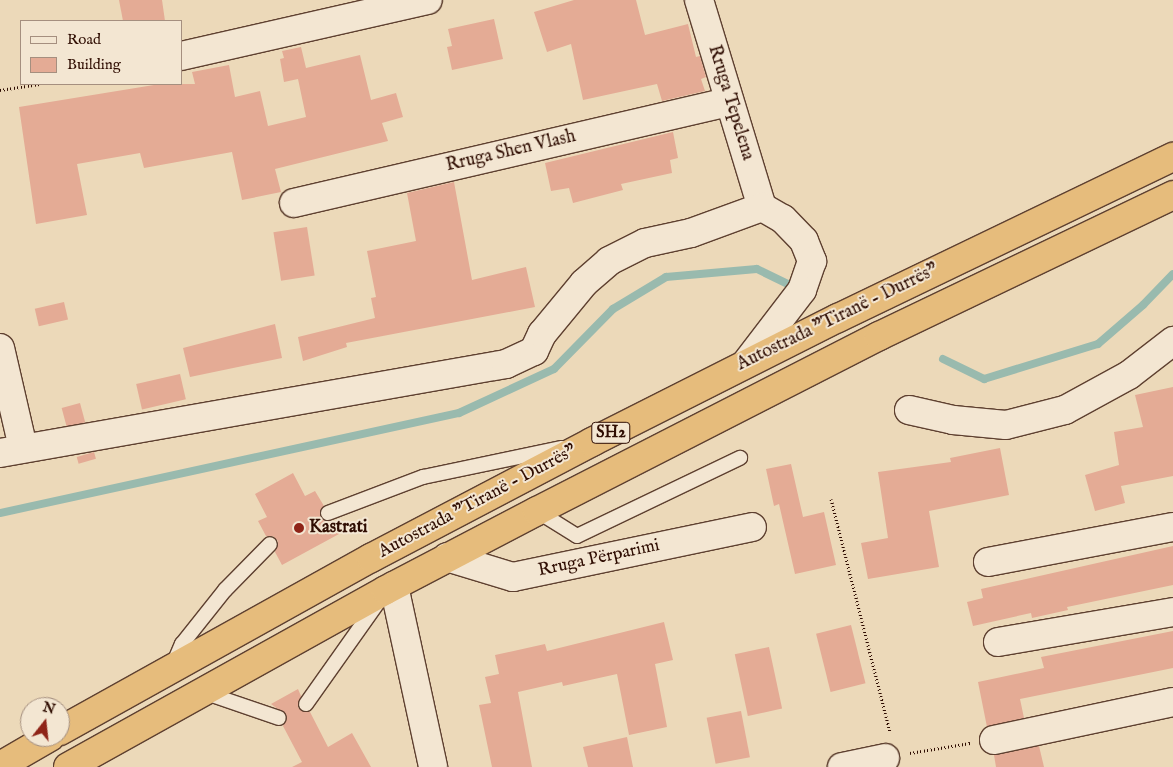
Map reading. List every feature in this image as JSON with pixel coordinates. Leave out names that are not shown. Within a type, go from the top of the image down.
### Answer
[{"type":"highway","name":"Autostrada \"Tiranë - Durrës\"","points":[[70,726],[172,667],[592,442],[747,362],[1173,156]]},
{"type":"highway","name":"Autostrada \"Tiranë - Durrës\"","points":[[68,767],[390,588],[537,511],[879,336],[1173,195]]},
{"type":"highway","points":[[0,766],[33,747]]},
{"type":"street","points":[[182,56],[428,0]]},
{"type":"street","name":"Rruga Tepelena","points":[[699,0],[728,102],[762,206]]},
{"type":"street","name":"Rruga Shen Vlash","points":[[294,203],[728,102]]},
{"type":"street","points":[[0,348],[11,451],[506,364],[534,351],[542,334],[584,283],[609,260],[645,244],[691,233],[762,206],[783,219],[804,241],[812,261],[802,290],[747,362]]},
{"type":"street","points":[[909,410],[953,420],[1006,425],[1065,410],[1129,375],[1173,341]]},
{"type":"street","name":"Rruga Përparimi","points":[[447,558],[513,577],[752,527]]},
{"type":"street","points":[[988,562],[1173,527]]},
{"type":"street","points":[[390,588],[433,767]]},
{"type":"street","points":[[998,642],[1173,612]]},
{"type":"street","points":[[994,740],[1173,702]]},
{"type":"street","points":[[842,767],[890,757]]},
{"type":"lane","points":[[328,513],[423,477],[592,442]]},
{"type":"lane","points":[[537,511],[577,536],[740,458]]},
{"type":"lane","points":[[172,667],[182,644],[225,590],[270,544]]},
{"type":"lane","points":[[306,704],[390,588]]},
{"type":"lane","points":[[202,692],[279,718]]},
{"type":"path","points":[[0,90],[33,85]]},
{"type":"path","points":[[831,499],[890,757],[994,740]]},
{"type":"building","points":[[119,0],[162,0],[165,20],[123,20]]},
{"type":"building","points":[[574,0],[636,0],[645,35],[688,24],[696,57],[700,56],[706,77],[701,79],[705,91],[662,101],[657,84],[583,100],[571,44],[547,52],[534,12]]},
{"type":"building","points":[[494,19],[503,59],[452,70],[447,47],[452,46],[448,29]]},
{"type":"building","points":[[301,47],[306,68],[360,55],[371,100],[396,93],[403,117],[382,123],[388,141],[275,169],[281,192],[242,200],[232,152],[144,168],[140,153],[77,164],[87,215],[36,224],[19,107],[154,85],[195,84],[192,72],[229,65],[235,97],[260,91],[268,126],[306,117],[298,79],[284,82],[280,59],[284,58],[282,51]]},
{"type":"building","points":[[673,132],[678,158],[670,160],[672,173],[621,184],[623,190],[573,203],[569,188],[551,191],[545,163]]},
{"type":"building","points":[[454,182],[472,280],[526,267],[535,307],[346,343],[347,347],[303,361],[298,337],[375,318],[371,298],[376,297],[367,251],[416,241],[407,193]]},
{"type":"building","points":[[307,227],[315,275],[281,281],[273,232]]},
{"type":"building","points":[[64,302],[68,320],[39,326],[35,309]]},
{"type":"building","points":[[275,324],[282,358],[190,377],[183,348]]},
{"type":"building","points":[[180,374],[186,399],[142,409],[136,384]]},
{"type":"building","points":[[1173,387],[1173,476],[1121,486],[1125,503],[1095,511],[1085,475],[1119,465],[1114,432],[1143,427],[1135,395]]},
{"type":"building","points":[[80,403],[85,422],[67,427],[62,408]]},
{"type":"building","points":[[1000,448],[1009,495],[929,511],[939,567],[868,579],[861,543],[888,538],[878,472],[951,462],[950,458]]},
{"type":"building","points":[[94,452],[96,459],[79,464],[77,457]]},
{"type":"building","points":[[791,464],[803,517],[824,512],[836,565],[795,574],[779,504],[774,506],[766,469]]},
{"type":"building","name":"Kastrati","points":[[293,473],[305,496],[315,491],[324,506],[320,517],[326,522],[332,521],[339,534],[282,565],[275,552],[278,541],[273,536],[266,536],[258,521],[267,517],[255,494]]},
{"type":"building","points":[[1173,546],[1173,585],[1067,607],[1068,610],[1032,618],[1031,613],[973,626],[967,602],[983,598],[981,589]]},
{"type":"building","points":[[664,622],[673,660],[655,664],[667,727],[629,735],[617,674],[563,686],[562,682],[518,692],[532,767],[492,767],[479,705],[491,703],[485,677],[499,674],[495,655],[545,644],[547,651]]},
{"type":"building","points":[[851,625],[866,683],[831,692],[816,634]]},
{"type":"building","points":[[1173,631],[1173,668],[1020,699],[1024,718],[987,727],[978,682],[1044,668],[1041,657]]},
{"type":"building","points":[[769,647],[782,709],[748,716],[735,654]]},
{"type":"building","points":[[298,689],[301,696],[298,708],[310,712],[328,747],[352,733],[371,767],[292,767],[302,762],[283,726],[287,716],[271,704]]},
{"type":"building","points":[[741,711],[750,757],[716,764],[707,718]]},
{"type":"building","points":[[627,737],[633,767],[588,767],[583,747]]},
{"type":"building","points":[[1039,746],[1044,767],[996,767],[994,755]]},
{"type":"waterway","points":[[0,513],[459,413],[554,369],[613,309],[666,277],[757,269],[798,289]]},
{"type":"waterway","points":[[943,359],[984,379],[1098,344],[1143,305],[1173,274]]},
{"type":"place","name":"Kastrati","points":[[299,528]]}]
